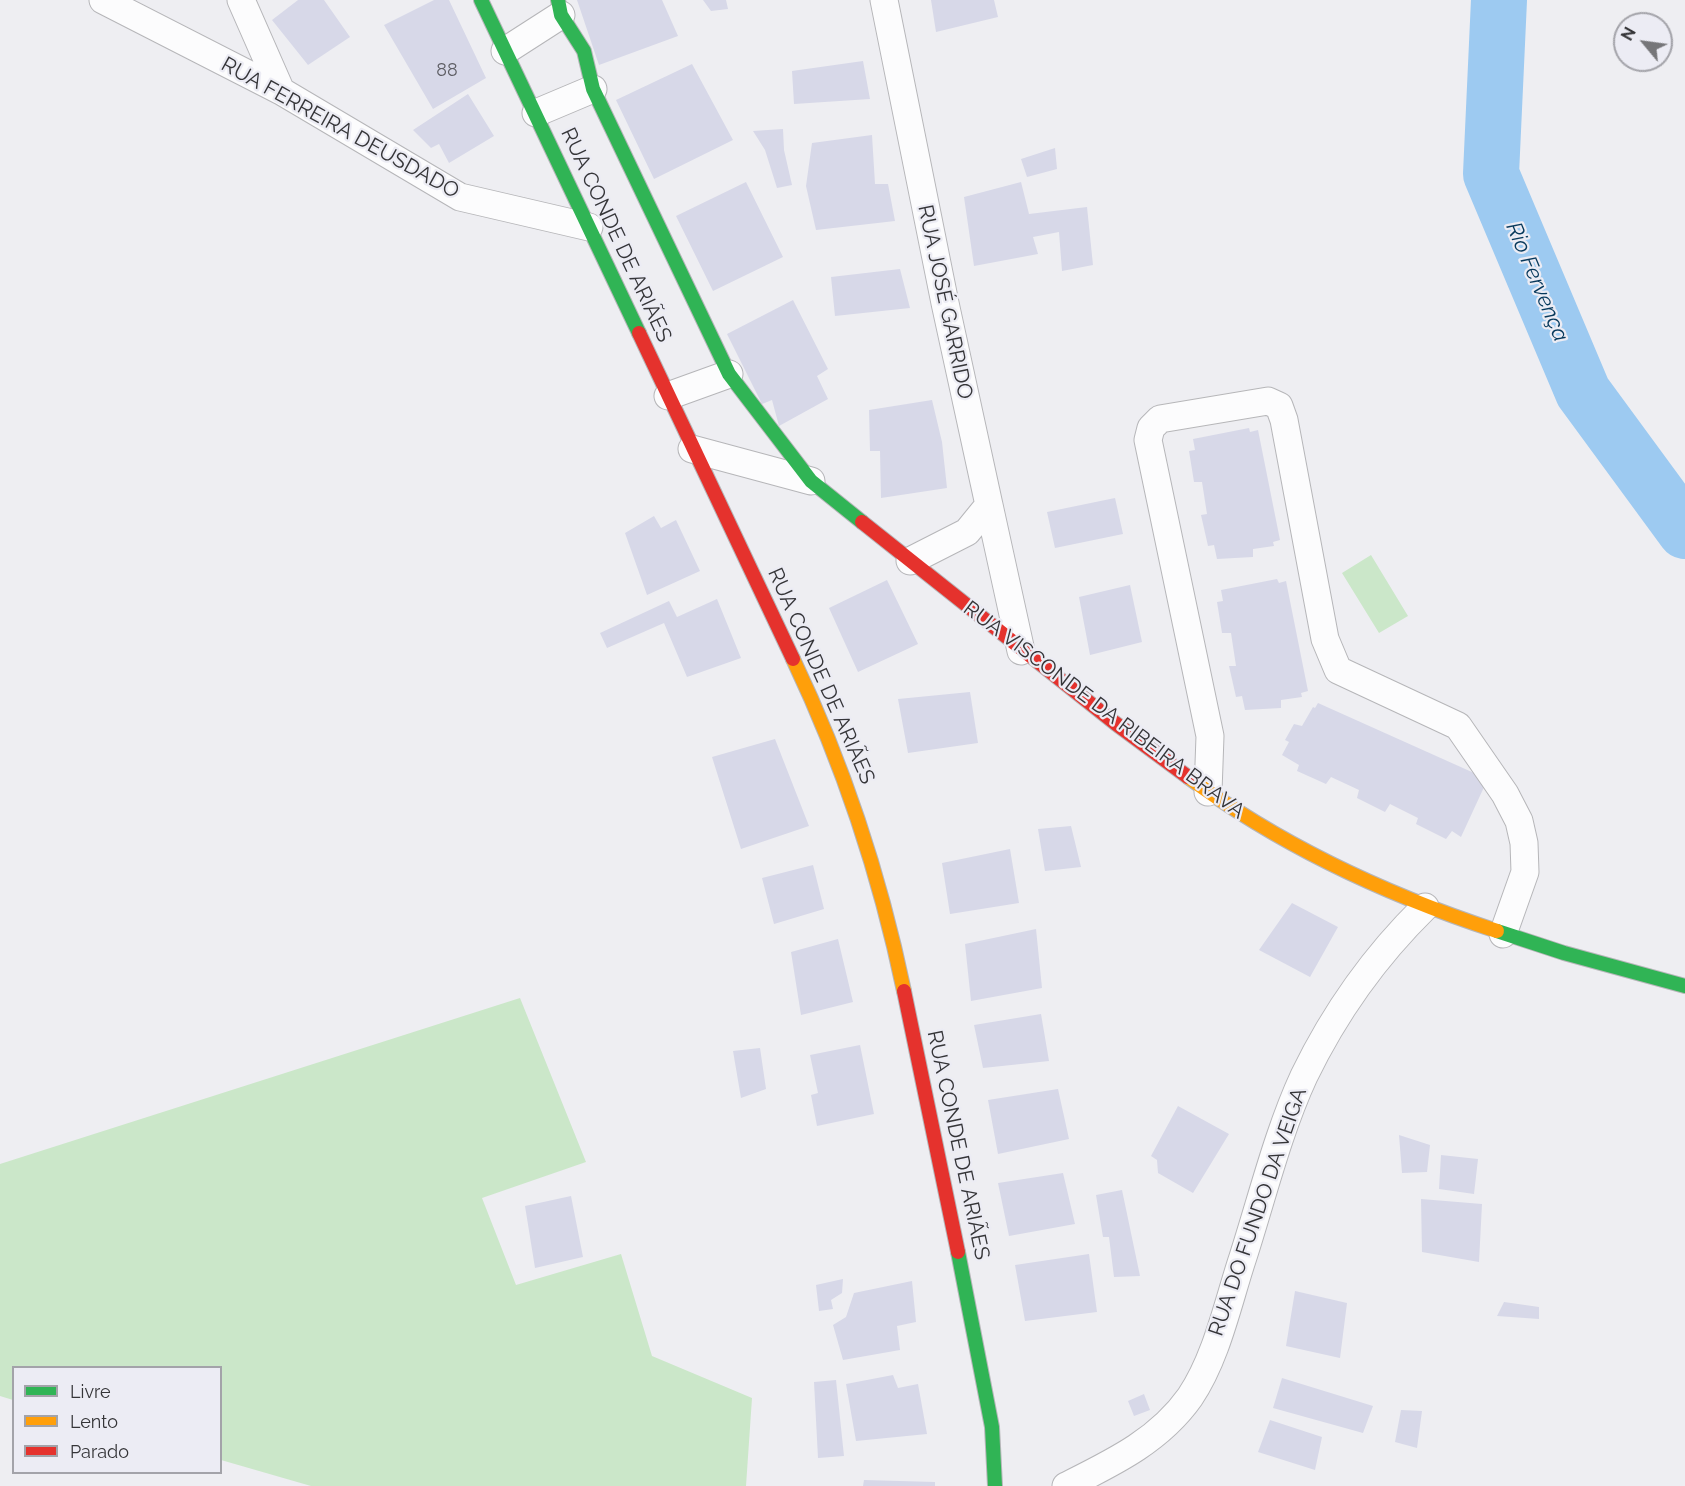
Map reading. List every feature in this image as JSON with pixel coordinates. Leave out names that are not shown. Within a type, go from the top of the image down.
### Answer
[{"type":"street","name":"RUA FERREIRA DEUSDADO","points":[[103,0],[281,91],[460,197],[588,227]]},
{"type":"street","points":[[241,0],[281,91]]},
{"type":"street","name":"RUA CONDE DE ARIÃES","points":[[481,0],[824,724],[858,814],[897,959],[942,1168],[992,1428],[995,1486]]},
{"type":"street","name":"RUA JOSÉ GARRIDO","points":[[884,0],[1021,651]]},
{"type":"street","points":[[505,51],[559,8]]},
{"type":"street","name":"RUA VISCONDE DA RIBEIRA BRAVA","points":[[559,8],[584,51],[593,89],[729,374],[811,481],[1021,651],[1208,792],[1300,849],[1425,907],[1503,934],[1685,987]]},
{"type":"street","points":[[536,113],[593,89]]},
{"type":"street","points":[[668,396],[729,374]]},
{"type":"street","points":[[1208,792],[1210,736],[1148,440],[1151,428],[1160,419],[1268,401],[1279,406],[1284,420],[1325,639],[1338,670],[1458,726],[1493,776],[1519,821],[1524,843],[1525,872],[1503,934]]},
{"type":"street","points":[[692,449],[811,481]]},
{"type":"street","points":[[909,561],[967,532],[989,505]]},
{"type":"street","name":"RUA DO FUNDO DA VEIGA","points":[[1066,1486],[1136,1449],[1164,1428],[1190,1396],[1208,1362],[1222,1323],[1303,1078],[1349,996],[1388,943],[1425,907]]},
{"type":"green space","points":[[1371,555],[1408,616],[1379,633],[1342,573]]},
{"type":"green space","points":[[520,998],[586,1162],[482,1198],[516,1285],[621,1254],[652,1356],[752,1398],[746,1486],[311,1486],[222,1460],[222,1366],[12,1366],[12,1400],[0,1396],[0,1164]]},
{"type":"building","points":[[298,0],[324,0],[350,37],[308,65],[272,20]]},
{"type":"building","points":[[434,0],[449,0],[486,78],[433,109],[384,25]]},
{"type":"building","points":[[577,0],[662,0],[678,36],[599,65]]},
{"type":"building","points":[[703,0],[726,0],[728,9],[711,11]]},
{"type":"building","points":[[931,0],[994,0],[998,17],[936,32]]},
{"type":"building","points":[[863,61],[870,99],[794,104],[792,71]]},
{"type":"building","points":[[692,64],[733,140],[654,179],[616,100]]},
{"type":"building","points":[[468,94],[494,136],[449,163],[439,144],[431,148],[413,130]]},
{"type":"building","points":[[783,129],[784,150],[792,185],[777,188],[765,150],[753,131]]},
{"type":"building","points":[[872,135],[875,184],[888,184],[895,221],[816,230],[806,186],[812,143]]},
{"type":"building","points":[[1055,148],[1057,169],[1027,177],[1021,159]]},
{"type":"building","points":[[746,182],[783,257],[713,291],[676,216]]},
{"type":"building","points":[[1021,182],[1029,214],[1087,207],[1093,265],[1062,271],[1059,232],[1033,237],[1038,254],[974,266],[964,197]]},
{"type":"building","points":[[900,269],[910,308],[835,316],[831,277]]},
{"type":"building","points":[[793,300],[828,369],[817,376],[828,399],[779,426],[772,400],[762,404],[727,334]]},
{"type":"building","points":[[932,400],[942,442],[947,488],[881,498],[880,451],[870,451],[869,410]]},
{"type":"building","points":[[1249,428],[1250,432],[1258,430],[1280,540],[1273,542],[1274,546],[1253,549],[1253,557],[1217,559],[1214,545],[1208,546],[1201,515],[1207,514],[1202,482],[1194,482],[1189,451],[1195,450],[1193,439]]},
{"type":"building","points":[[1115,498],[1123,534],[1055,548],[1047,512]]},
{"type":"building","points":[[654,516],[661,528],[676,520],[700,571],[647,595],[625,533]]},
{"type":"building","points":[[1277,579],[1279,583],[1286,581],[1308,691],[1301,693],[1302,697],[1281,700],[1281,708],[1245,710],[1242,696],[1236,697],[1229,666],[1236,666],[1231,633],[1222,633],[1217,602],[1223,601],[1221,590]]},
{"type":"building","points":[[887,580],[918,644],[858,672],[829,608]]},
{"type":"building","points":[[1130,585],[1142,642],[1090,655],[1079,597]]},
{"type":"building","points":[[717,599],[741,658],[687,677],[664,623],[607,648],[600,633],[669,601],[677,617]]},
{"type":"building","points":[[970,692],[978,743],[908,753],[898,699]]},
{"type":"building","points":[[1318,703],[1483,777],[1485,785],[1461,837],[1452,831],[1446,839],[1416,824],[1418,818],[1390,804],[1385,812],[1357,798],[1359,790],[1331,777],[1326,784],[1297,771],[1299,765],[1282,755],[1289,742],[1285,740],[1294,724],[1302,726],[1313,707],[1315,708]]},
{"type":"building","points":[[775,739],[809,826],[741,849],[712,757]]},
{"type":"building","points":[[1071,826],[1081,867],[1045,871],[1038,829]]},
{"type":"building","points":[[1010,849],[1019,903],[950,914],[942,863]]},
{"type":"building","points":[[813,865],[824,909],[774,924],[762,878]]},
{"type":"building","points":[[1292,903],[1338,927],[1310,977],[1259,950]]},
{"type":"building","points":[[1036,929],[1042,988],[971,1001],[965,944]]},
{"type":"building","points":[[838,939],[853,1002],[801,1015],[791,952]]},
{"type":"building","points":[[1041,1014],[1049,1061],[983,1068],[974,1025]]},
{"type":"building","points":[[860,1045],[874,1114],[817,1126],[811,1095],[818,1093],[810,1055]]},
{"type":"building","points":[[760,1048],[766,1089],[741,1098],[733,1051]]},
{"type":"building","points":[[1058,1089],[1069,1139],[998,1154],[988,1100]]},
{"type":"building","points":[[1178,1106],[1229,1134],[1193,1193],[1158,1173],[1157,1160],[1151,1156]]},
{"type":"building","points":[[1399,1135],[1430,1145],[1427,1172],[1402,1173]]},
{"type":"building","points":[[1441,1155],[1478,1159],[1474,1194],[1439,1189]]},
{"type":"building","points":[[1063,1173],[1075,1224],[1009,1236],[998,1183]]},
{"type":"building","points":[[1122,1190],[1140,1276],[1114,1277],[1109,1237],[1103,1237],[1096,1195]]},
{"type":"building","points":[[571,1196],[583,1257],[535,1268],[525,1206]]},
{"type":"building","points":[[1421,1199],[1482,1204],[1479,1262],[1422,1252]]},
{"type":"building","points":[[1089,1254],[1097,1312],[1025,1321],[1015,1265]]},
{"type":"building","points":[[843,1279],[842,1293],[831,1300],[833,1309],[819,1311],[816,1285]]},
{"type":"building","points":[[912,1281],[916,1322],[897,1326],[900,1350],[843,1360],[833,1325],[846,1317],[854,1293]]},
{"type":"building","points":[[1295,1291],[1347,1303],[1340,1358],[1286,1346]]},
{"type":"building","points":[[1504,1302],[1539,1307],[1539,1319],[1497,1316]]},
{"type":"building","points":[[893,1375],[898,1388],[918,1384],[927,1434],[856,1441],[846,1384]]},
{"type":"building","points":[[1282,1378],[1373,1406],[1363,1433],[1273,1408]]},
{"type":"building","points":[[836,1380],[844,1456],[818,1458],[814,1382]]},
{"type":"building","points":[[1144,1394],[1150,1410],[1134,1416],[1128,1401]]},
{"type":"building","points":[[1401,1410],[1422,1411],[1417,1448],[1395,1442]]},
{"type":"building","points":[[1270,1420],[1322,1437],[1315,1470],[1258,1452]]},
{"type":"building","points":[[864,1480],[935,1482],[935,1486],[863,1486]]},
{"type":"waterway","name":"Rio Fervença","points":[[1499,0],[1491,174],[1583,392],[1685,531]]},
{"type":"traffic: fast","points":[[481,0],[639,333]]},
{"type":"traffic: fast","points":[[558,0],[561,15],[584,51],[593,89],[729,374],[811,481],[862,522]]},
{"type":"traffic: fast","points":[[1497,931],[1564,953],[1685,986]]},
{"type":"traffic: fast","points":[[958,1252],[992,1427],[995,1486]]},
{"type":"traffic: slow","points":[[793,659],[828,740],[859,822],[884,906],[904,991]]},
{"type":"traffic: slow","points":[[1188,777],[1260,825],[1336,866],[1375,885],[1497,931]]},
{"type":"traffic: jam","points":[[639,333],[793,659]]},
{"type":"traffic: jam","points":[[862,522],[1115,723],[1188,777]]},
{"type":"traffic: jam","points":[[904,991],[958,1252]]}]
